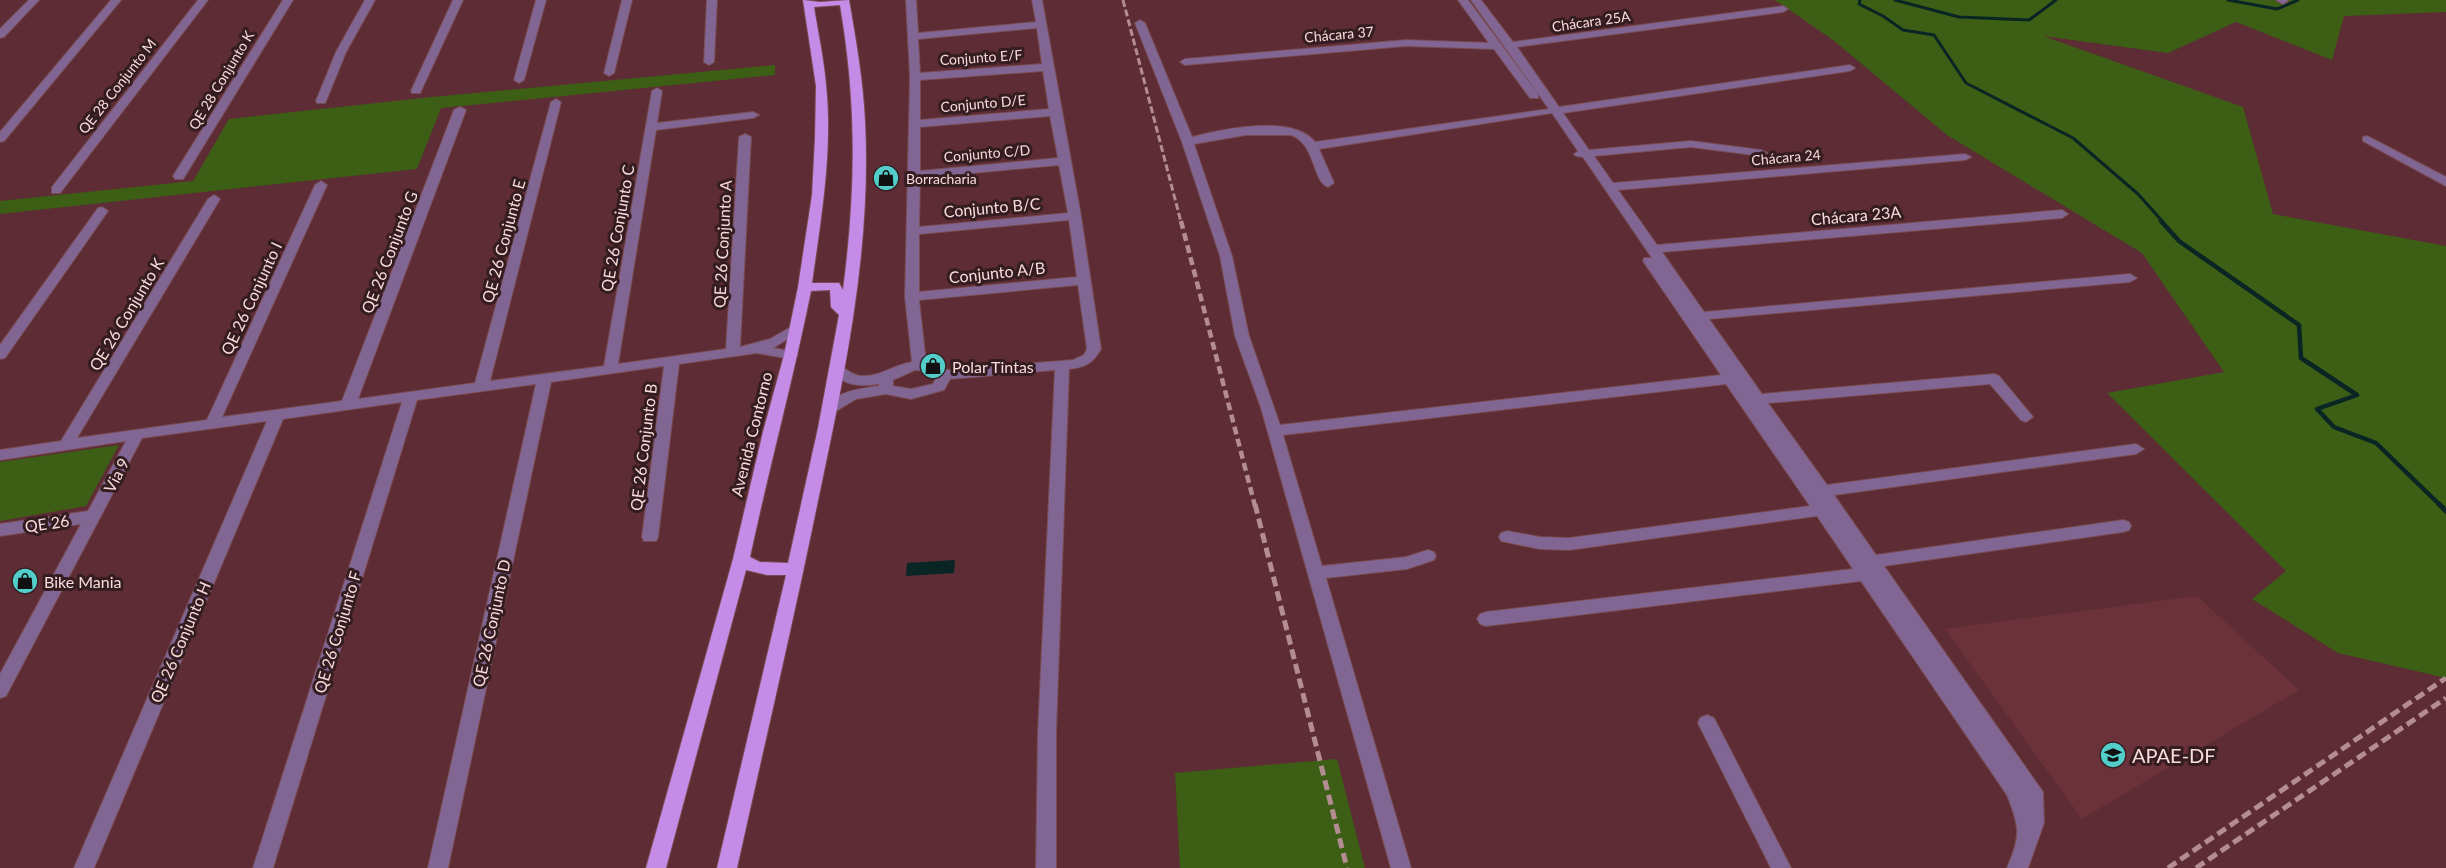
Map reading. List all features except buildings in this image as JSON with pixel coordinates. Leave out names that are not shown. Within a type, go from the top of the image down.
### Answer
[{"type":"main road","points":[[727,868],[830,410],[847,315],[860,188],[861,143],[857,74],[844,1],[814,5],[808,0]]},
{"type":"main road","name":"Avenida Contorno","points":[[656,868],[741,559],[770,432],[791,355],[805,287],[818,195],[821,138],[821,86],[808,0]]},
{"type":"main road","points":[[805,287],[829,284],[834,286],[837,291],[838,307],[847,315]]},
{"type":"main road","points":[[741,559],[748,565],[759,569],[796,569]]},
{"type":"street","points":[[0,35],[34,0]]},
{"type":"street","points":[[0,139],[116,0]]},
{"type":"street","name":"QE 28 Conjunto M","points":[[56,190],[203,0]]},
{"type":"street","name":"QE 28 Conjunto K","points":[[179,176],[288,0]]},
{"type":"street","points":[[321,101],[341,52],[370,0]]},
{"type":"street","points":[[416,91],[458,0]]},
{"type":"street","points":[[519,80],[541,0]]},
{"type":"street","points":[[609,72],[627,0]]},
{"type":"street","points":[[709,62],[712,0]]},
{"type":"street","points":[[912,0],[915,77],[912,297],[919,366]]},
{"type":"street","points":[[830,410],[845,397],[886,383],[899,369],[930,367],[945,375],[1062,366],[1076,364],[1089,358],[1094,349],[1075,216],[1054,112],[1049,67],[1037,0]]},
{"type":"street","points":[[1463,0],[1503,46],[1581,154],[1730,379],[1821,510],[1868,568],[2033,792],[2037,813],[2035,827],[2023,859],[2017,868]]},
{"type":"street","points":[[1476,0],[1503,46]]},
{"type":"street","name":"Chácara 25A","points":[[1503,46],[1783,9]]},
{"type":"street","points":[[1140,23],[1188,142],[1226,256],[1242,336],[1268,408],[1401,868]]},
{"type":"street","points":[[913,36],[1041,25]]},
{"type":"street","name":"Chácara 37","points":[[1185,62],[1406,43],[1503,46]]},
{"type":"street","name":"Conjunto E/F","points":[[915,77],[1049,67]]},
{"type":"street","points":[[1312,146],[1850,68]]},
{"type":"street","name":"QE 26 Conjunto C","points":[[610,370],[657,91]]},
{"type":"street","name":"QE 26 Conjunto E","points":[[481,387],[556,102]]},
{"type":"street","name":"QE 26 Conjunto G","points":[[348,405],[460,110]]},
{"type":"street","name":"Conjunto D/E","points":[[913,123],[1054,112]]},
{"type":"street","points":[[651,127],[753,115]]},
{"type":"street","points":[[1188,142],[1215,135],[1277,131],[1300,134],[1312,146],[1328,183]]},
{"type":"street","name":"QE 26 Conjunto A","points":[[733,353],[745,137]]},
{"type":"street","points":[[2367,139],[2446,182]]},
{"type":"street","points":[[1581,154],[1691,144],[1713,145],[1761,153]]},
{"type":"street","points":[[1581,154],[1609,187],[1701,316],[1822,491],[1868,568]]},
{"type":"street","name":"Chácara 24","points":[[1609,187],[1965,157]]},
{"type":"street","name":"Conjunto C/D","points":[[912,175],[1065,161]]},
{"type":"street","name":"QE 26 Conjunto I","points":[[212,424],[321,185]]},
{"type":"street","name":"QE 26 Conjunto K","points":[[65,446],[214,199]]},
{"type":"street","points":[[0,355],[102,211]]},
{"type":"street","name":"Chácara 23A","points":[[1653,249],[2062,214]]},
{"type":"street","name":"Conjunto B/C","points":[[912,231],[1075,216]]},
{"type":"street","points":[[1701,316],[2130,278]]},
{"type":"street","name":"Conjunto A/B","points":[[912,297],[1085,280]]},
{"type":"street","points":[[0,455],[137,434],[733,353],[757,349],[775,342],[796,328]]},
{"type":"street","points":[[757,349],[791,355]]},
{"type":"street","name":"QE 26 Conjunto B","points":[[650,537],[672,361]]},
{"type":"street","points":[[1046,868],[1047,733],[1062,366]]},
{"type":"street","points":[[837,369],[847,379],[886,383],[900,393],[926,392],[939,387],[945,375]]},
{"type":"street","name":"QE 26 Conjunto D","points":[[438,868],[544,379]]},
{"type":"street","points":[[1273,431],[1730,379]]},
{"type":"street","points":[[1757,399],[1994,379],[2026,417]]},
{"type":"street","name":"QE 26 Conjunto F","points":[[263,868],[411,397]]},
{"type":"street","name":"QE 26 Conjunto H","points":[[84,868],[276,415]]},
{"type":"street","name":"Via 9","points":[[0,691],[137,434]]},
{"type":"street","points":[[1822,491],[2136,449]]},
{"type":"street","points":[[1507,537],[1540,543],[1569,544],[1821,510]]},
{"type":"street","name":"QE 26","points":[[0,530],[95,516]]},
{"type":"street","points":[[1486,619],[1868,568],[2123,526]]},
{"type":"street","points":[[1316,573],[1407,563],[1428,556]]},
{"type":"street","points":[[1707,723],[1781,868]]},
{"type":"shaded area","name":"APAE-DF","points":[[2197,596],[2299,690],[2082,819],[1945,629]]},
{"type":"green space","points":[[1775,0],[2446,0],[2446,12],[2344,16],[2332,60],[2236,22],[2168,53],[2043,36],[2243,107],[2273,214],[2446,246],[2446,678],[2338,653],[2252,599],[2286,571],[2107,393],[2224,372],[2142,253],[1947,135],[1833,40]]},
{"type":"green space","points":[[775,65],[775,75],[441,108],[417,169],[0,214],[0,201],[193,181],[229,119],[432,97]]},
{"type":"green space","points":[[119,445],[86,506],[0,521],[0,462]]},
{"type":"green space","points":[[1337,759],[1365,868],[1180,868],[1175,773]]},
{"type":"water","points":[[955,560],[954,573],[906,576],[907,563]]},
{"type":"waterway","points":[[1860,0],[1859,4],[1883,16],[1903,30],[1934,35],[1966,83],[2073,138],[2138,194],[2163,222]]},
{"type":"waterway","points":[[1895,0],[1959,17],[2029,20],[2056,0]]},
{"type":"waterway","points":[[2228,0],[2277,9],[2298,0]]},
{"type":"waterway","points":[[2161,221],[2179,241],[2299,325],[2301,358],[2357,395],[2317,409],[2334,427],[2376,443],[2441,506]]},
{"type":"waterway","points":[[2441,506],[2446,511]]},
{"type":"railway","points":[[1123,0],[1181,222]]},
{"type":"railway","points":[[1181,221],[1255,506]]},
{"type":"railway","points":[[1255,504],[1347,868]]},
{"type":"railway","points":[[2168,868],[2446,678]]},
{"type":"railway","points":[[2196,868],[2446,698]]},
{"type":"place","name":"Borracharia","points":[[886,178]]},
{"type":"place","name":"Polar Tintas","points":[[933,366]]},
{"type":"place","name":"Bike Mania","points":[[25,581]]},
{"type":"place","name":"APAE-DF","points":[[2113,755]]}]
